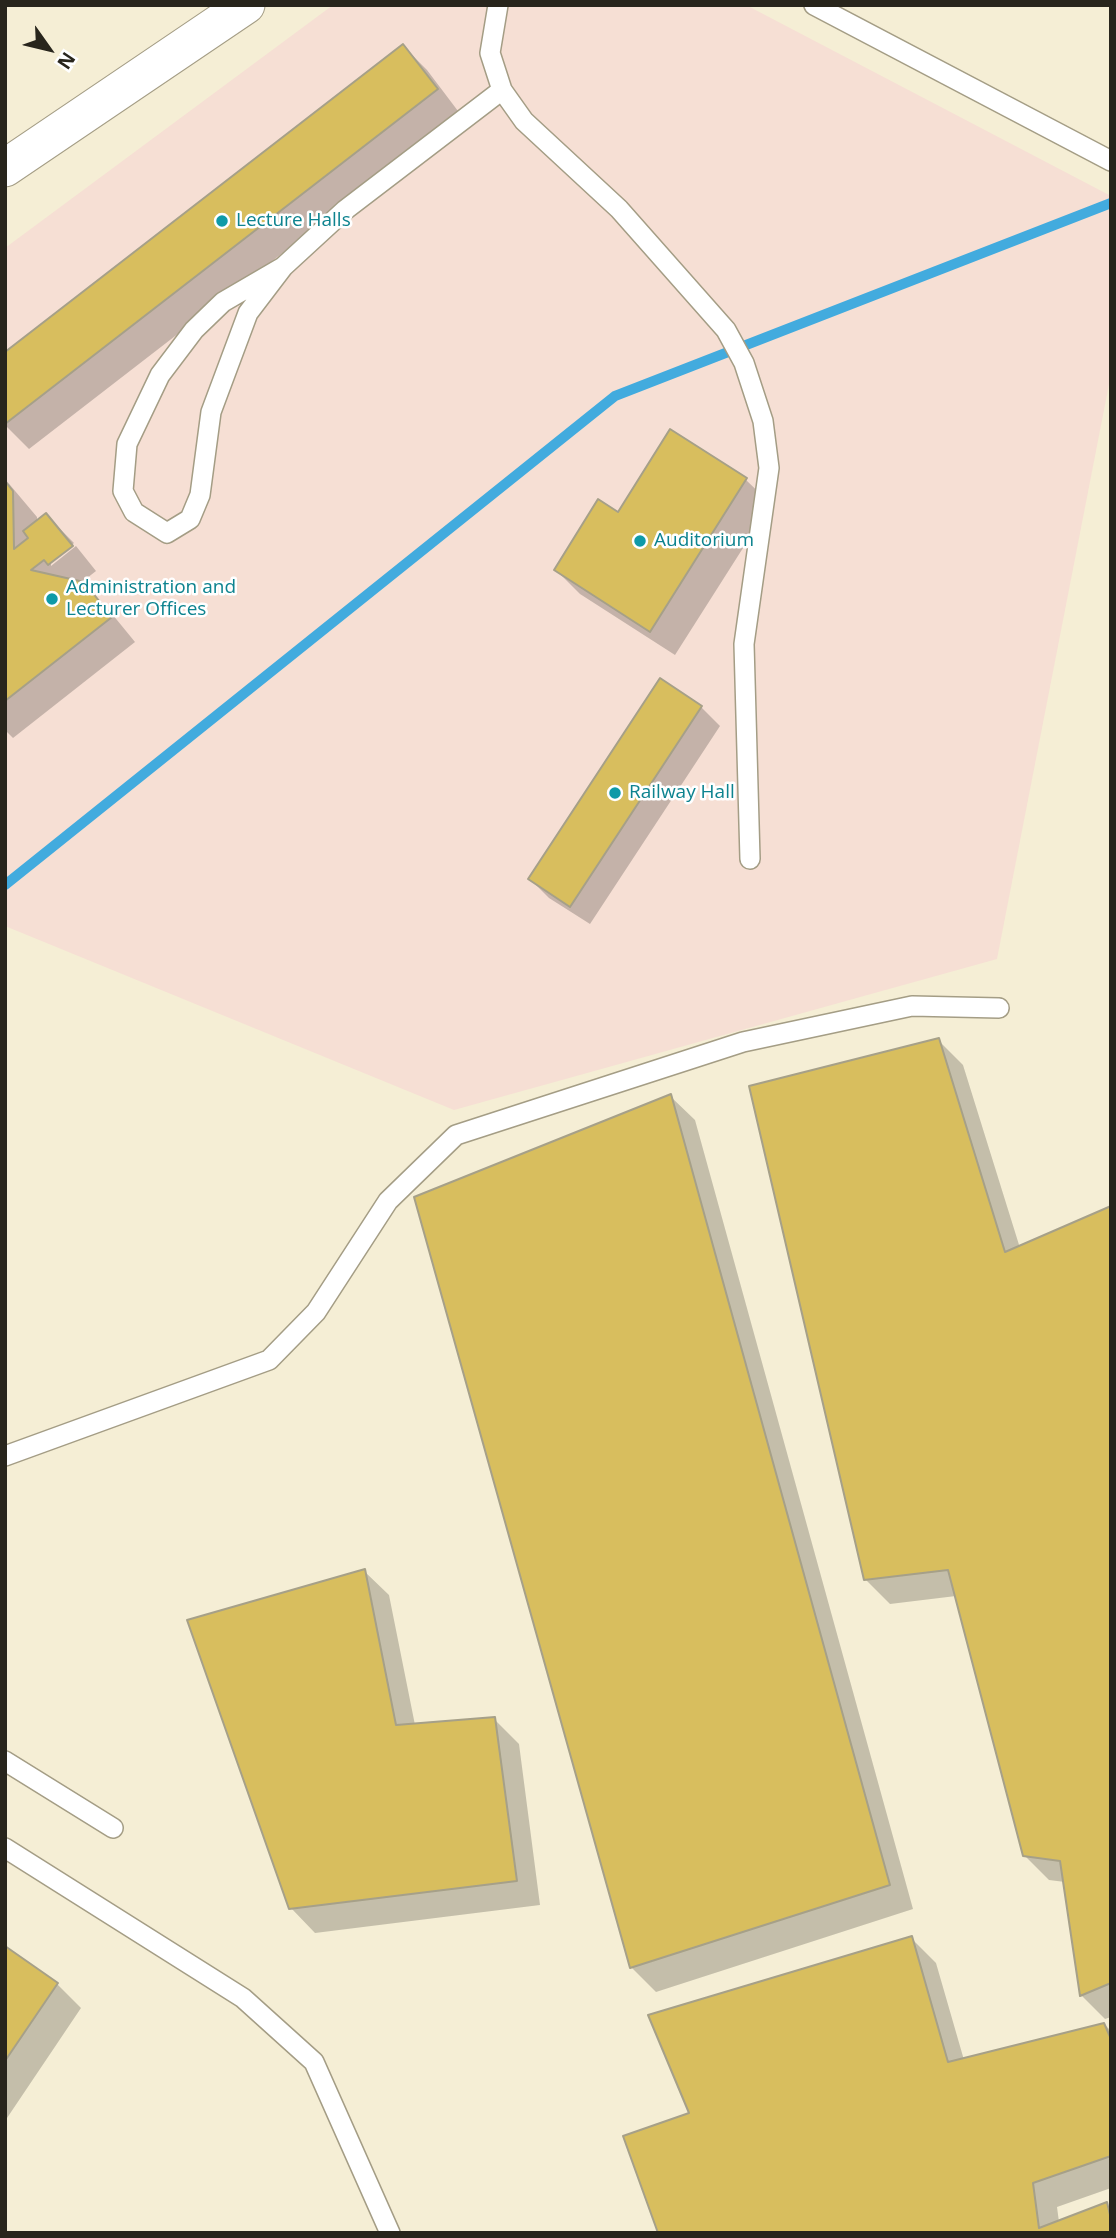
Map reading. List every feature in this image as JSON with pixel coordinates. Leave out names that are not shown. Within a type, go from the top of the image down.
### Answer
[{"type":"street","points":[[5,168],[246,5]]},
{"type":"lane","points":[[498,5],[490,53],[502,90],[524,121],[619,209],[726,330],[744,363],[763,421],[769,468],[744,644],[750,859]]},
{"type":"lane","points":[[814,5],[1111,161]]},
{"type":"lane","points":[[283,267],[223,302],[194,330],[160,375],[127,444],[123,491],[134,512],[167,533],[190,519],[200,495],[211,412],[248,313],[283,267],[345,210],[502,90]]},
{"type":"lane","points":[[5,1456],[269,1360],[316,1312],[388,1201],[456,1135],[743,1042],[912,1006],[999,1008]]},
{"type":"lane","points":[[5,1761],[113,1828]]},
{"type":"lane","points":[[5,1848],[243,1998],[314,2062],[390,2233]]},
{"type":"shaded area","points":[[333,5],[746,5],[1111,196],[1111,374],[997,959],[454,1110],[5,926],[5,248]]},
{"type":"building","name":"Lecture Halls","points":[[403,44],[438,89],[5,424],[5,352]]},
{"type":"building","name":"Auditorium","points":[[670,429],[747,478],[650,632],[554,570],[598,499],[618,512]]},
{"type":"building","name":"Administration and Lecturer Offices","points":[[5,481],[13,491],[14,549],[28,538],[23,531],[46,513],[73,546],[48,565],[44,560],[31,570],[84,582],[112,617],[5,701]]},
{"type":"building","name":"Railway Hall","points":[[660,678],[702,706],[570,907],[528,879]]},
{"type":"building","points":[[939,1038],[1005,1252],[1111,1206],[1111,1983],[1080,1996],[1060,1861],[1023,1856],[948,1570],[864,1580],[749,1086]]},
{"type":"building","points":[[671,1094],[890,1885],[630,1968],[414,1197]]},
{"type":"building","points":[[365,1569],[396,1725],[495,1717],[517,1881],[289,1909],[187,1620]]},
{"type":"building","points":[[912,1936],[948,2062],[1104,2023],[1111,2039],[1111,2156],[1033,2183],[1039,2228],[1107,2202],[1111,2233],[658,2233],[623,2136],[689,2113],[648,2015]]},
{"type":"building","points":[[5,1946],[58,1983],[5,2061]]},
{"type":"waterway","points":[[5,885],[615,396],[1111,203]]},
{"type":"place","name":"Lecture Halls","points":[[222,221]]},
{"type":"place","name":"Auditorium","points":[[640,541]]},
{"type":"place","name":"Administration and Lecturer Offices","points":[[52,599]]},
{"type":"place","name":"Railway Hall","points":[[615,793]]}]
